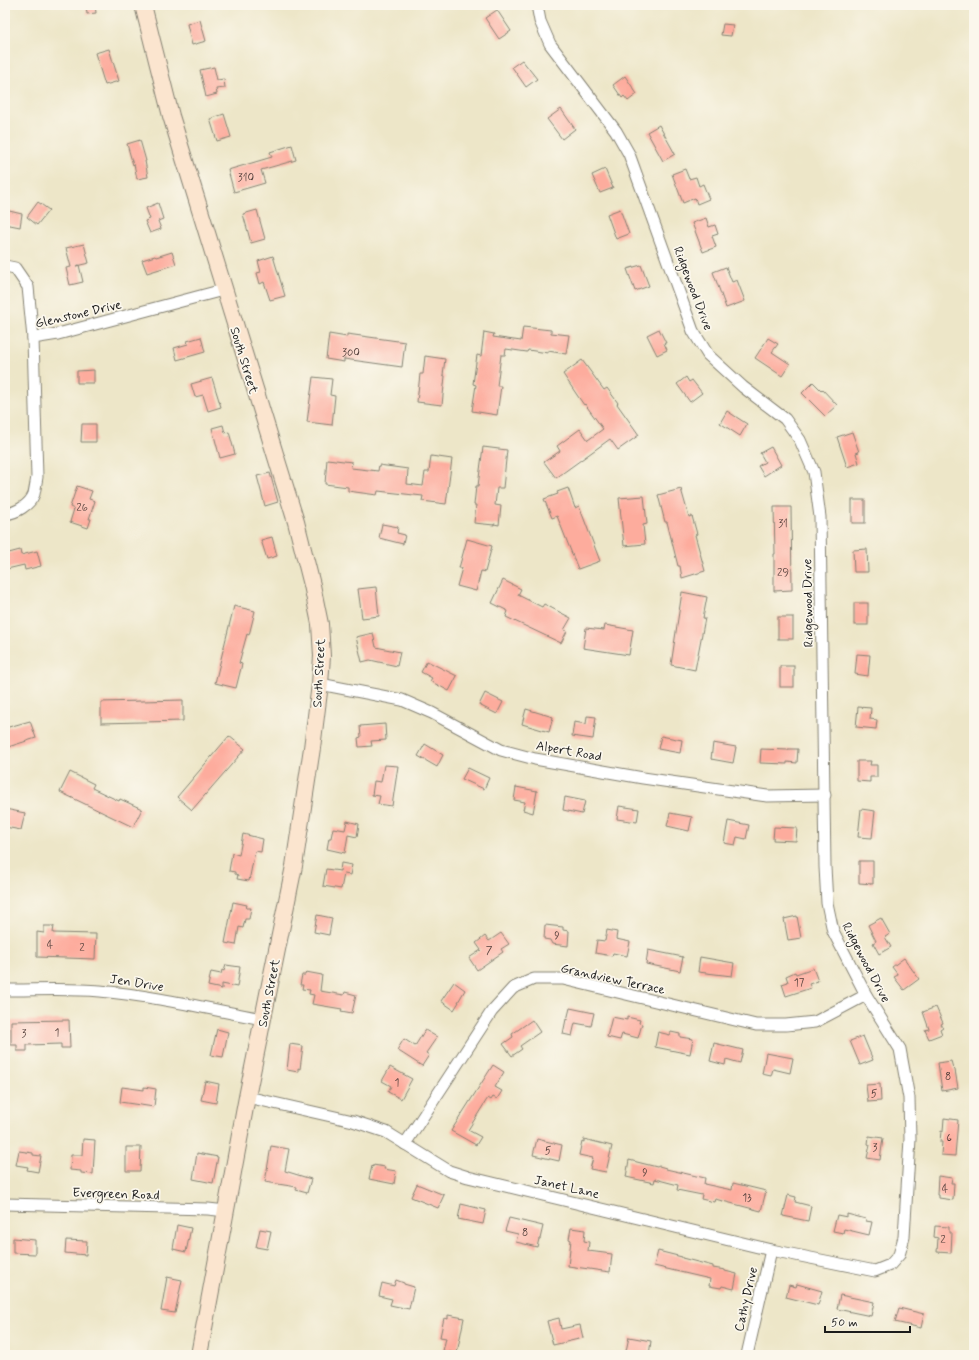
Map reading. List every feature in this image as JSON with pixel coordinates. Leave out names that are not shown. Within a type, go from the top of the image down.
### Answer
[{"type":"street","name":"South Street","points":[[143,5],[171,116],[223,290],[296,522],[320,624],[322,656],[312,748],[294,866],[247,1097],[199,1355]]},
{"type":"street","name":"Ridgewood Drive","points":[[537,5],[540,20],[550,44],[616,131],[630,154],[693,331],[708,355],[743,387],[785,419],[800,440],[814,472],[820,517],[825,867],[828,902],[833,931],[866,995],[900,1049],[910,1098],[910,1139],[904,1237],[899,1255],[890,1265]]},
{"type":"street","points":[[5,266],[15,268],[28,286],[33,338]]},
{"type":"street","name":"Glenstone Drive","points":[[5,514],[11,514],[25,506],[34,495],[37,477],[33,338],[58,334],[223,290]]},
{"type":"street","name":"Alpert Road","points":[[320,684],[402,700],[432,713],[501,750],[534,759],[643,778],[767,796],[825,796]]},
{"type":"street","name":"Grandview Terrace","points":[[405,1144],[492,1011],[513,988],[534,979],[563,979],[756,1025],[786,1025],[815,1022],[866,995]]},
{"type":"street","name":"Jen Drive","points":[[5,990],[100,991],[154,999],[263,1019]]},
{"type":"street","name":"Janet Lane","points":[[247,1097],[353,1121],[386,1132],[449,1171],[468,1177],[771,1250],[875,1271],[890,1265]]},
{"type":"street","name":"Evergreen Road","points":[[5,1204],[208,1209],[226,1211]]},
{"type":"street","name":"Cathy Drive","points":[[747,1355],[771,1250]]},
{"type":"building","points":[[86,5],[95,5],[96,13],[87,14]]},
{"type":"building","points":[[497,10],[511,31],[499,39],[485,18]]},
{"type":"building","points":[[200,20],[206,41],[192,45],[187,24]]},
{"type":"building","points":[[723,24],[733,25],[731,36],[721,35]]},
{"type":"building","points":[[109,49],[119,81],[105,85],[95,53]]},
{"type":"building","points":[[522,60],[537,79],[526,87],[512,67]]},
{"type":"building","points":[[214,67],[217,80],[224,79],[225,88],[216,89],[217,94],[206,97],[200,70]]},
{"type":"building","points":[[625,76],[637,94],[628,101],[624,96],[622,98],[613,85]]},
{"type":"building","points":[[561,109],[575,129],[562,139],[547,119]]},
{"type":"building","points":[[224,114],[231,137],[217,141],[210,119]]},
{"type":"building","points":[[659,125],[675,154],[663,161],[647,132]]},
{"type":"building","points":[[140,140],[146,161],[148,177],[137,179],[134,164],[133,165],[127,144]]},
{"type":"building","points":[[292,145],[296,160],[261,170],[265,183],[234,192],[228,170],[272,157],[270,152]]},
{"type":"building","points":[[605,169],[613,188],[600,193],[592,175]]},
{"type":"building","points":[[685,169],[689,179],[696,177],[699,186],[703,184],[709,199],[697,204],[695,198],[683,203],[672,174]]},
{"type":"building","points":[[38,202],[49,210],[37,225],[27,217]]},
{"type":"building","points":[[158,203],[163,219],[158,221],[161,229],[150,233],[145,221],[150,219],[146,208]]},
{"type":"building","points":[[620,209],[629,234],[616,239],[607,214]]},
{"type":"building","points":[[5,210],[22,214],[20,227],[5,224]]},
{"type":"building","points":[[257,210],[265,239],[251,243],[243,214]]},
{"type":"building","points":[[706,218],[709,227],[715,225],[718,234],[712,236],[716,247],[703,252],[692,223]]},
{"type":"building","points":[[84,244],[89,263],[79,265],[83,282],[70,285],[66,268],[71,267],[66,248]]},
{"type":"building","points":[[172,252],[176,264],[147,273],[142,260]]},
{"type":"building","points":[[273,256],[285,296],[270,300],[264,282],[260,284],[257,273],[261,272],[258,261]]},
{"type":"building","points":[[641,265],[649,286],[635,291],[627,269]]},
{"type":"building","points":[[726,267],[732,282],[737,280],[745,301],[726,308],[713,272]]},
{"type":"building","points":[[523,327],[551,330],[551,333],[569,335],[566,354],[548,351],[548,353],[506,349],[505,355],[501,355],[497,386],[501,386],[497,415],[472,411],[476,385],[473,384],[477,355],[481,356],[484,332],[494,334],[493,337],[521,341]]},
{"type":"building","points":[[659,329],[666,343],[664,343],[667,350],[657,355],[647,335]]},
{"type":"building","points":[[329,334],[347,337],[347,334],[405,342],[402,367],[344,359],[344,362],[326,359]]},
{"type":"building","points":[[201,337],[205,352],[177,360],[174,348],[188,344],[187,341]]},
{"type":"building","points":[[768,338],[778,344],[772,352],[790,364],[782,376],[755,358]]},
{"type":"building","points":[[425,356],[445,359],[442,405],[417,402],[420,374],[423,374]]},
{"type":"building","points":[[582,360],[604,390],[607,388],[639,435],[618,450],[610,439],[556,478],[544,462],[560,451],[557,446],[580,429],[588,440],[603,429],[585,404],[584,405],[563,374]]},
{"type":"building","points":[[94,370],[94,383],[77,383],[77,371]]},
{"type":"building","points":[[313,377],[332,379],[330,395],[335,396],[332,425],[307,422]]},
{"type":"building","points":[[686,377],[689,382],[692,380],[702,393],[690,402],[677,384]]},
{"type":"building","points":[[212,378],[221,407],[208,411],[203,395],[195,397],[191,384]]},
{"type":"building","points":[[813,382],[837,405],[825,416],[802,393]]},
{"type":"building","points":[[727,411],[747,424],[740,436],[720,423]]},
{"type":"building","points":[[82,424],[96,424],[96,442],[81,442]]},
{"type":"building","points":[[223,425],[225,433],[229,432],[235,454],[220,458],[212,428]]},
{"type":"building","points":[[852,432],[859,452],[856,453],[859,463],[847,467],[837,437]]},
{"type":"building","points":[[483,447],[507,450],[503,488],[497,488],[495,505],[501,506],[499,525],[474,523],[476,486],[478,486]]},
{"type":"building","points":[[771,447],[781,465],[764,476],[758,466],[765,462],[760,453]]},
{"type":"building","points":[[431,456],[452,459],[446,504],[422,501],[423,496],[378,491],[377,495],[348,491],[348,487],[325,484],[327,459],[352,462],[351,468],[378,471],[379,465],[408,469],[407,484],[423,486],[425,472],[429,472]]},
{"type":"building","points":[[270,473],[278,502],[265,506],[257,476]]},
{"type":"building","points":[[77,486],[92,491],[89,499],[95,501],[89,519],[91,519],[88,528],[70,522],[74,509],[70,507]]},
{"type":"building","points":[[568,488],[575,508],[579,506],[600,561],[578,569],[557,516],[552,518],[544,499],[558,494],[557,492]]},
{"type":"building","points":[[681,489],[689,517],[692,516],[697,534],[695,535],[705,571],[682,578],[680,566],[678,566],[667,522],[665,522],[658,495]]},
{"type":"building","points":[[644,496],[647,524],[643,525],[645,544],[624,546],[619,498]]},
{"type":"building","points":[[852,500],[865,500],[865,523],[852,523]]},
{"type":"building","points":[[774,507],[791,507],[792,590],[774,591]]},
{"type":"building","points":[[382,524],[398,527],[397,533],[405,535],[403,544],[379,538]]},
{"type":"building","points":[[272,537],[277,556],[267,559],[261,540]]},
{"type":"building","points":[[467,539],[492,546],[485,572],[481,571],[476,591],[457,586],[462,568],[459,568]]},
{"type":"building","points":[[867,549],[868,572],[854,572],[853,550]]},
{"type":"building","points":[[20,550],[21,555],[37,551],[41,566],[25,570],[24,565],[7,569],[5,554]]},
{"type":"building","points":[[503,580],[521,589],[518,595],[542,607],[544,604],[571,618],[564,630],[567,631],[561,643],[506,617],[508,611],[492,603]]},
{"type":"building","points":[[376,587],[379,616],[362,618],[358,589]]},
{"type":"building","points":[[682,592],[707,597],[703,618],[705,618],[695,670],[671,665]]},
{"type":"building","points":[[854,603],[868,603],[868,625],[854,625]]},
{"type":"building","points":[[234,606],[255,611],[249,635],[247,634],[239,663],[242,664],[236,688],[215,683]]},
{"type":"building","points":[[778,617],[793,617],[793,639],[778,639]]},
{"type":"building","points":[[605,625],[633,630],[629,655],[583,648],[586,628],[604,630]]},
{"type":"building","points":[[373,633],[376,647],[400,652],[397,666],[370,660],[362,662],[356,637]]},
{"type":"building","points":[[857,654],[870,655],[868,676],[855,674]]},
{"type":"building","points":[[427,661],[457,676],[449,691],[430,681],[432,678],[421,672]]},
{"type":"building","points":[[780,666],[794,666],[794,687],[780,687]]},
{"type":"building","points":[[485,693],[503,702],[497,714],[479,705]]},
{"type":"building","points":[[183,700],[183,721],[101,723],[101,702]]},
{"type":"building","points":[[858,707],[871,708],[870,719],[877,720],[876,729],[856,727]]},
{"type":"building","points":[[526,709],[553,717],[549,732],[522,724]]},
{"type":"building","points":[[587,716],[596,717],[593,739],[572,736],[574,722],[586,724]]},
{"type":"building","points":[[30,721],[36,738],[5,748],[5,728]]},
{"type":"building","points":[[385,724],[386,740],[371,741],[372,746],[359,747],[358,738],[361,737],[360,726]]},
{"type":"building","points":[[229,736],[245,749],[192,810],[177,797]]},
{"type":"building","points":[[661,736],[682,740],[680,753],[658,749]]},
{"type":"building","points":[[713,743],[736,747],[733,763],[711,759]]},
{"type":"building","points":[[425,744],[443,755],[437,767],[418,756]]},
{"type":"building","points":[[761,749],[798,749],[797,763],[760,763]]},
{"type":"building","points":[[857,761],[871,761],[870,765],[877,765],[877,777],[870,777],[870,782],[857,781]]},
{"type":"building","points":[[384,765],[398,766],[392,806],[378,804],[380,796],[372,795],[374,781],[381,782]]},
{"type":"building","points":[[468,768],[489,778],[484,789],[462,779]]},
{"type":"building","points":[[70,772],[94,784],[92,788],[119,801],[120,799],[142,809],[133,827],[60,792]]},
{"type":"building","points":[[516,787],[537,791],[533,813],[523,810],[525,802],[514,800]]},
{"type":"building","points":[[565,797],[585,801],[582,814],[563,810]]},
{"type":"building","points":[[619,806],[639,809],[637,822],[617,819]]},
{"type":"building","points":[[5,809],[25,813],[21,830],[5,827]]},
{"type":"building","points":[[861,809],[875,811],[872,838],[858,837]]},
{"type":"building","points":[[670,813],[692,817],[689,831],[667,826]]},
{"type":"building","points":[[347,821],[359,824],[357,837],[348,835],[345,853],[327,849],[333,828],[345,830]]},
{"type":"building","points":[[728,821],[749,825],[746,839],[737,837],[735,845],[724,843]]},
{"type":"building","points":[[774,827],[797,828],[796,841],[773,840]]},
{"type":"building","points":[[243,834],[263,839],[261,852],[255,851],[249,881],[237,879],[238,875],[235,874],[235,872],[229,871],[232,853],[239,855]]},
{"type":"building","points":[[859,861],[873,861],[873,884],[859,883]]},
{"type":"building","points":[[341,863],[352,865],[350,875],[344,874],[341,889],[323,886],[326,869],[340,871]]},
{"type":"building","points":[[233,902],[247,905],[246,908],[251,908],[249,919],[245,919],[243,928],[239,927],[236,945],[225,943]]},
{"type":"building","points":[[317,915],[332,918],[329,935],[314,932]]},
{"type":"building","points":[[797,916],[801,938],[788,940],[784,919]]},
{"type":"building","points":[[881,918],[890,934],[885,937],[891,947],[879,954],[873,943],[876,941],[868,925]]},
{"type":"building","points":[[545,925],[563,927],[563,930],[569,931],[568,946],[552,944],[550,940],[544,939]]},
{"type":"building","points":[[44,926],[54,926],[53,933],[96,934],[95,959],[37,957],[37,932],[44,933]]},
{"type":"building","points":[[607,930],[617,932],[616,939],[630,942],[627,956],[613,953],[612,956],[595,953],[597,940],[605,941]]},
{"type":"building","points":[[501,933],[509,944],[501,949],[503,952],[477,970],[469,958],[481,950],[476,943],[485,936],[489,941]]},
{"type":"building","points":[[648,950],[683,957],[680,971],[646,964]]},
{"type":"building","points":[[700,957],[734,963],[732,976],[698,972]]},
{"type":"building","points":[[904,958],[919,979],[904,990],[894,977],[898,975],[892,967]]},
{"type":"building","points":[[226,965],[240,967],[237,987],[222,984],[222,989],[208,986],[211,972],[221,974]]},
{"type":"building","points":[[813,968],[818,981],[809,984],[811,988],[786,996],[782,984],[788,982],[786,976],[795,972],[796,974]]},
{"type":"building","points":[[306,972],[322,975],[320,991],[344,995],[345,992],[356,995],[352,1013],[341,1011],[342,1009],[312,1004],[314,995],[309,994],[310,990],[302,989],[303,985],[300,985],[302,975],[305,975]]},
{"type":"building","points":[[454,982],[465,990],[454,1010],[441,1001]]},
{"type":"building","points":[[936,1007],[943,1023],[941,1024],[943,1027],[940,1029],[942,1034],[929,1039],[925,1030],[929,1029],[923,1012]]},
{"type":"building","points":[[570,1008],[594,1013],[591,1026],[575,1023],[572,1036],[563,1034]]},
{"type":"building","points":[[612,1017],[627,1020],[627,1017],[640,1020],[639,1023],[642,1024],[638,1038],[622,1034],[620,1040],[607,1037]]},
{"type":"building","points":[[69,1020],[70,1048],[61,1048],[61,1044],[27,1045],[27,1051],[17,1051],[17,1045],[11,1045],[11,1021]]},
{"type":"building","points":[[532,1020],[540,1032],[520,1046],[522,1049],[512,1056],[503,1044],[513,1037],[512,1034]]},
{"type":"building","points":[[217,1029],[228,1032],[223,1057],[211,1055]]},
{"type":"building","points":[[425,1030],[437,1037],[426,1053],[429,1055],[422,1066],[397,1050],[404,1039],[415,1046]]},
{"type":"building","points":[[658,1032],[670,1035],[671,1032],[680,1034],[680,1037],[693,1039],[690,1054],[655,1047]]},
{"type":"building","points":[[863,1036],[873,1060],[860,1065],[850,1041]]},
{"type":"building","points":[[714,1043],[743,1050],[740,1063],[726,1059],[725,1065],[710,1061]]},
{"type":"building","points":[[290,1044],[303,1046],[300,1069],[298,1068],[298,1072],[287,1070]]},
{"type":"building","points":[[766,1053],[793,1058],[790,1073],[773,1069],[771,1076],[762,1074]]},
{"type":"building","points":[[951,1061],[955,1070],[958,1088],[942,1091],[938,1063]]},
{"type":"building","points":[[493,1065],[504,1072],[495,1087],[502,1091],[497,1099],[493,1097],[491,1100],[488,1098],[468,1130],[481,1137],[476,1145],[451,1131]]},
{"type":"building","points":[[390,1067],[412,1079],[401,1099],[388,1092],[391,1086],[382,1081]]},
{"type":"building","points":[[205,1081],[219,1084],[216,1103],[201,1100]]},
{"type":"building","points":[[880,1084],[881,1101],[868,1102],[866,1085]]},
{"type":"building","points":[[122,1087],[144,1090],[144,1087],[156,1089],[154,1107],[120,1102]]},
{"type":"building","points":[[944,1118],[958,1120],[955,1156],[941,1155],[942,1142],[940,1142],[941,1131],[943,1132]]},
{"type":"building","points":[[869,1136],[883,1138],[880,1160],[867,1158],[870,1145],[868,1144]]},
{"type":"building","points":[[83,1139],[95,1140],[93,1174],[70,1170],[71,1155],[82,1155]]},
{"type":"building","points":[[537,1139],[562,1145],[559,1161],[533,1155]]},
{"type":"building","points":[[584,1139],[612,1146],[606,1172],[590,1169],[593,1158],[579,1155],[582,1141],[584,1142]]},
{"type":"building","points":[[271,1146],[289,1149],[285,1171],[311,1179],[307,1193],[296,1190],[297,1187],[265,1182]]},
{"type":"building","points":[[126,1147],[141,1147],[140,1171],[126,1171]]},
{"type":"building","points":[[19,1151],[41,1156],[38,1172],[27,1170],[28,1167],[16,1165]]},
{"type":"building","points":[[197,1153],[218,1157],[213,1183],[193,1179]]},
{"type":"building","points":[[629,1160],[705,1178],[704,1184],[732,1190],[733,1183],[766,1191],[761,1211],[715,1199],[714,1202],[701,1199],[702,1195],[677,1190],[678,1185],[655,1179],[654,1183],[626,1177]]},
{"type":"building","points":[[373,1165],[396,1171],[394,1184],[369,1179]]},
{"type":"building","points":[[938,1176],[952,1178],[951,1183],[954,1183],[953,1200],[939,1198],[939,1195],[937,1195]]},
{"type":"building","points":[[417,1184],[444,1195],[438,1208],[411,1197]]},
{"type":"building","points":[[788,1195],[796,1197],[795,1202],[811,1206],[808,1221],[783,1216]]},
{"type":"building","points":[[461,1204],[486,1210],[483,1224],[458,1219]]},
{"type":"building","points":[[847,1214],[872,1222],[869,1235],[844,1229],[843,1233],[833,1231],[837,1215],[847,1217]]},
{"type":"building","points":[[509,1218],[543,1226],[537,1247],[516,1242],[518,1234],[505,1231]]},
{"type":"building","points":[[177,1225],[191,1228],[186,1252],[173,1249]]},
{"type":"building","points":[[935,1226],[949,1227],[949,1233],[952,1233],[951,1253],[937,1252],[938,1238],[934,1237]]},
{"type":"building","points":[[571,1228],[585,1230],[584,1241],[589,1242],[588,1251],[612,1254],[610,1272],[568,1266]]},
{"type":"building","points":[[260,1229],[271,1231],[267,1249],[256,1247]]},
{"type":"building","points":[[13,1238],[35,1240],[35,1254],[13,1253]]},
{"type":"building","points":[[66,1240],[87,1241],[86,1255],[65,1253]]},
{"type":"building","points":[[658,1251],[737,1274],[734,1289],[722,1286],[721,1288],[709,1286],[710,1279],[654,1266]]},
{"type":"building","points":[[167,1277],[182,1280],[175,1313],[161,1311]]},
{"type":"building","points":[[396,1280],[414,1287],[409,1309],[390,1305],[392,1299],[379,1296],[382,1283],[394,1286]]},
{"type":"building","points":[[797,1284],[822,1291],[818,1305],[786,1297],[789,1285],[796,1287]]},
{"type":"building","points":[[840,1295],[874,1302],[871,1316],[837,1309]]},
{"type":"building","points":[[899,1308],[924,1314],[921,1328],[895,1322]]},
{"type":"building","points":[[448,1315],[464,1318],[457,1353],[443,1351],[446,1338],[440,1337],[444,1318],[448,1319]]},
{"type":"building","points":[[559,1318],[561,1329],[580,1325],[583,1338],[553,1345],[547,1321]]},
{"type":"building","points":[[629,1337],[651,1341],[649,1355],[626,1351]]}]
